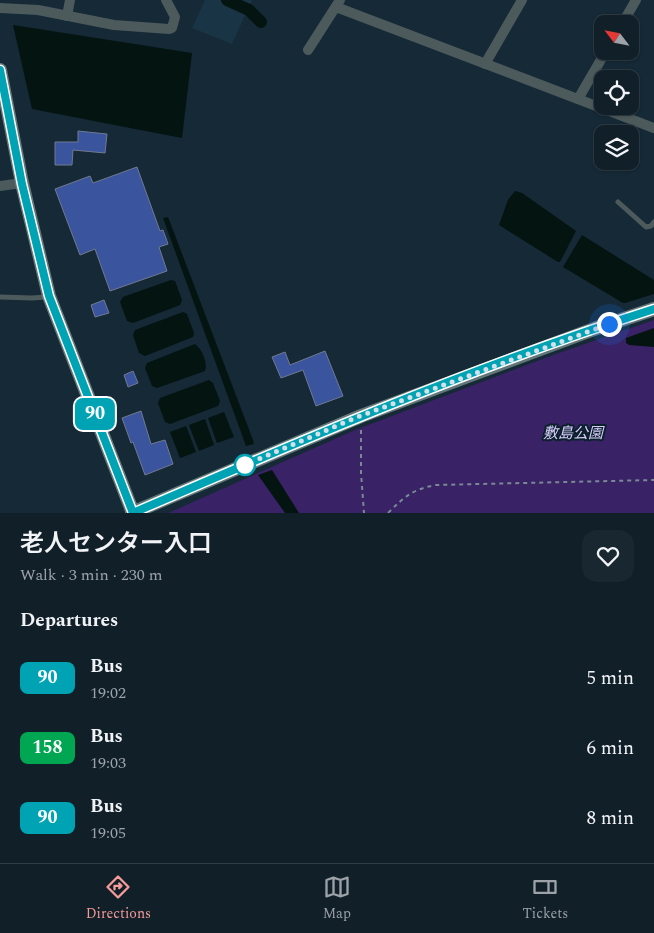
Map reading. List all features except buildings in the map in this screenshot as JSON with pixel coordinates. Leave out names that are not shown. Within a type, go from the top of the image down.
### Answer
[{"type":"street","points":[[67,16],[70,0]]},
{"type":"street","points":[[0,8],[38,10],[114,25],[169,29],[172,28],[175,17],[166,0]]},
{"type":"street","points":[[485,64],[522,0]]},
{"type":"street","points":[[627,15],[636,0]]},
{"type":"street","points":[[308,50],[338,4],[485,64],[654,128]]},
{"type":"street","points":[[578,99],[601,60]]},
{"type":"street","points":[[0,70],[22,184],[49,296],[132,513],[360,416],[594,329],[654,309]]},
{"type":"street","points":[[0,186],[22,184]]},
{"type":"lane","points":[[618,202],[646,227],[651,226],[654,222]]},
{"type":"lane","points":[[0,297],[42,298],[49,296]]},
{"type":"path","points":[[360,425],[364,513]]},
{"type":"path","points":[[388,513],[400,501],[419,488],[436,485],[654,480]]},
{"type":"shaded area","points":[[205,0],[252,0],[232,44],[192,28]]},
{"type":"shaded area","points":[[13,25],[192,53],[182,138],[32,109]]},
{"type":"shaded area","points":[[515,191],[522,193],[576,231],[560,262],[499,225],[508,200]]},
{"type":"shaded area","points":[[168,217],[254,444],[246,446],[163,218]]},
{"type":"shaded area","points":[[582,235],[654,280],[654,294],[623,303],[563,267]]},
{"type":"shaded area","points":[[171,280],[175,281],[182,300],[180,305],[133,323],[127,321],[120,302],[123,297]]},
{"type":"shaded area","points":[[183,312],[187,314],[194,333],[193,337],[145,356],[139,353],[133,335],[135,330]]},
{"type":"shaded area","points":[[654,328],[654,347],[629,345],[626,343],[626,338]]},
{"type":"shaded area","points":[[195,344],[204,356],[205,371],[157,388],[152,386],[145,368],[147,363]]},
{"type":"shaded area","points":[[209,380],[213,383],[220,401],[218,406],[170,424],[165,422],[158,403],[160,398]]},
{"type":"shaded area","points":[[224,412],[234,437],[217,443],[208,418]]},
{"type":"shaded area","points":[[205,419],[214,445],[199,451],[189,425]]},
{"type":"shaded area","points":[[186,426],[196,452],[180,458],[170,432]]},
{"type":"shaded area","points":[[272,470],[299,513],[285,513],[258,475]]},
{"type":"green space","name":"敷島公園","points":[[654,320],[654,513],[168,513],[355,430],[553,355]]},
{"type":"waterway","points":[[227,0],[249,10],[261,22]]},
{"type":"bus line","name":"90","points":[[0,70],[34,240],[49,296],[133,513],[360,416],[594,329],[654,309]]},
{"type":"route","points":[[245,465],[240,467],[360,416],[609,324]]}]
